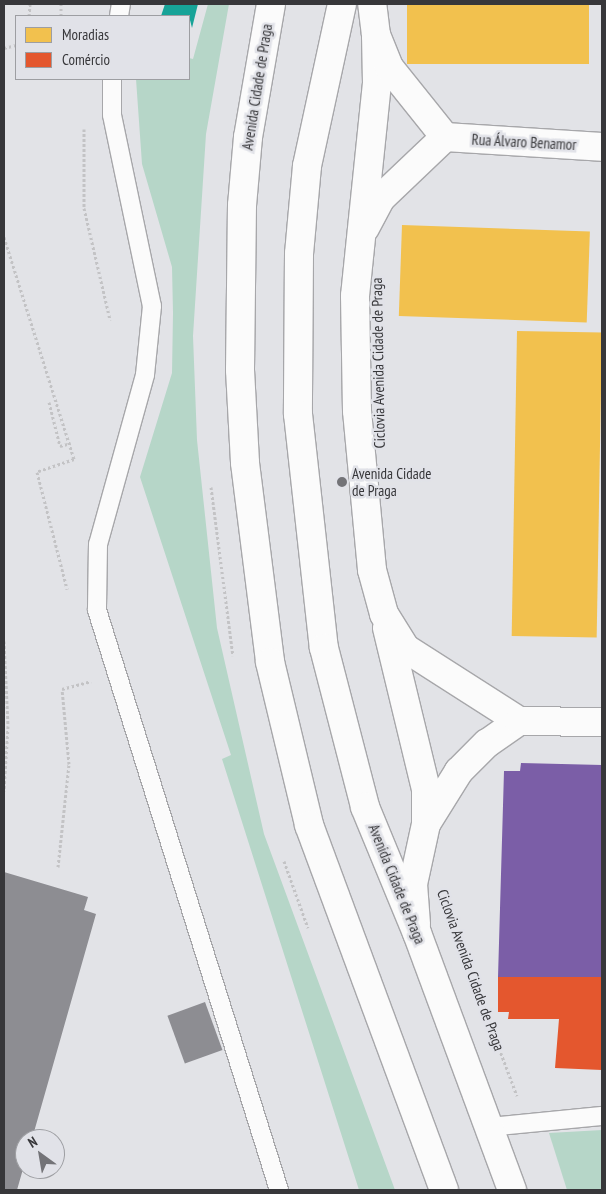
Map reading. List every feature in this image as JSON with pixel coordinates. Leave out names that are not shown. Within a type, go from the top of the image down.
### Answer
[{"type":"main road","name":"Avenida Cidade de Praga","points":[[271,4],[243,186],[240,370],[245,463],[270,662],[309,825],[444,1190]]},
{"type":"main road","name":"Avenida Cidade de Praga","points":[[342,4],[307,166],[299,254],[299,424],[324,648],[342,732],[365,807],[417,933],[512,1190]]},
{"type":"main road","points":[[372,4],[376,35],[377,83],[355,296],[357,411],[364,513],[384,614],[426,789],[426,824],[413,884],[417,933]]},
{"type":"main road","points":[[360,242],[381,198],[445,137],[390,67],[376,35]]},
{"type":"main road","name":"Rua Álvaro Benamor","points":[[445,137],[602,147]]},
{"type":"main road","points":[[384,614],[406,648],[519,721],[602,722]]},
{"type":"main road","points":[[426,824],[460,771],[488,742],[519,721]]},
{"type":"lane","points":[[112,80],[112,115],[152,306],[145,376],[98,544],[97,610],[279,1190]]},
{"type":"lane","points":[[489,1127],[602,1116]]},
{"type":"path","points":[[84,126],[84,208],[110,320]]},
{"type":"path","points":[[4,237],[71,443],[74,459],[37,472],[68,593]]},
{"type":"path","points":[[49,402],[60,446],[71,443]]},
{"type":"path","points":[[4,641],[8,726],[4,791]]},
{"type":"path","points":[[88,673],[94,690]]},
{"type":"path","points":[[58,867],[69,764],[62,688],[91,681]]},
{"type":"path","name":"Ciclovia Avenida Cidade de Praga","points":[[454,928],[527,1123]]},
{"type":"green space","points":[[208,4],[229,4],[206,134],[193,336],[197,440],[217,628],[264,834],[395,1190],[359,1190],[222,759],[231,755],[140,477],[172,373],[173,313],[172,267],[142,164],[136,80],[190,80],[190,58],[193,59]]},
{"type":"green space","points":[[602,1130],[602,1190],[567,1190],[549,1133]]},
{"type":"building: Moradias","points":[[407,4],[589,4],[589,64],[407,64]]},
{"type":"building: Moradias","points":[[402,225],[590,232],[587,323],[399,316]]},
{"type":"building: Moradias","points":[[517,331],[602,332],[597,637],[512,636]]},
{"type":"building: Comércio","points":[[498,977],[602,977],[602,1070],[555,1068],[559,1019],[508,1019],[509,1012],[498,1012]]},
{"type":"building: Escritórios","points":[[521,763],[602,765],[601,977],[498,977],[504,771],[520,771]]},
{"type":"building: Público","points":[[165,4],[198,4],[192,28],[190,15],[161,15]]},
{"type":"building: Indústria","points":[[4,872],[88,897],[84,910],[96,914],[35,1129],[15,1129],[15,1179],[20,1179],[17,1190],[4,1190]]},
{"type":"building: Indústria","points":[[205,1002],[222,1050],[185,1064],[167,1016]]},
{"type":"place","name":"Avenida Cidade de Praga","points":[[342,482]]}]
